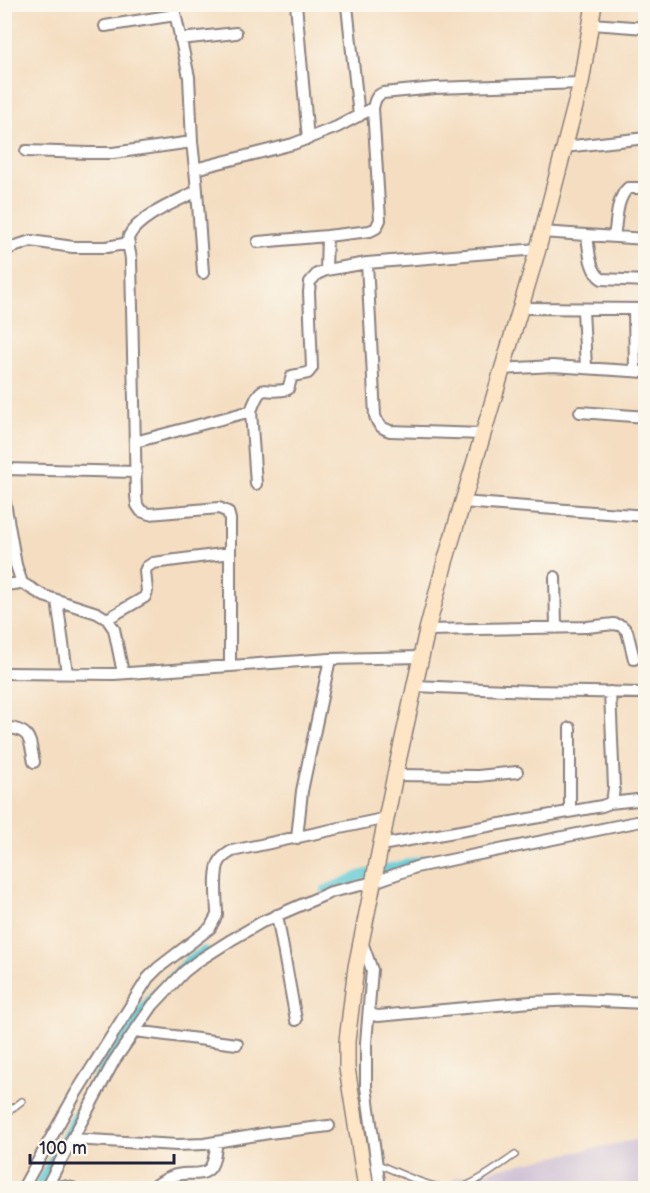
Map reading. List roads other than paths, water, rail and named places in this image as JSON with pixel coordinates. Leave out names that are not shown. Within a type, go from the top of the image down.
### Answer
[{"type":"main road","points":[[366,1188],[348,1068],[347,1041],[361,941],[421,657],[462,502],[538,249],[581,83],[594,4]]},
{"type":"street","points":[[296,4],[308,139]]},
{"type":"street","points":[[347,6],[359,116]]},
{"type":"street","points":[[105,26],[174,10],[189,77],[203,273]]},
{"type":"street","points":[[592,24],[645,28]]},
{"type":"street","points":[[180,39],[236,33]]},
{"type":"street","points":[[258,242],[370,231],[376,228],[380,220],[373,108],[378,95],[435,88],[581,83]]},
{"type":"street","points":[[195,169],[294,144],[337,127],[373,108]]},
{"type":"street","points":[[564,147],[645,138]]},
{"type":"street","points":[[26,151],[113,153],[192,142]]},
{"type":"street","points":[[614,237],[623,192],[628,188],[645,188]]},
{"type":"street","points":[[197,191],[146,218],[129,237],[138,505],[141,511],[149,514],[219,508],[228,512],[230,519],[230,665]]},
{"type":"street","points":[[541,232],[645,238]]},
{"type":"street","points":[[587,235],[593,266],[598,277],[645,281]]},
{"type":"street","points":[[326,270],[327,236]]},
{"type":"street","points":[[4,250],[31,241],[73,247],[107,248],[129,243]]},
{"type":"street","points":[[256,484],[251,411],[260,392],[264,390],[285,391],[288,389],[292,376],[308,373],[312,368],[309,292],[310,282],[316,274],[326,270],[367,263],[538,249]]},
{"type":"street","points":[[367,263],[375,416],[378,424],[390,431],[483,434]]},
{"type":"street","points":[[502,369],[552,366],[640,372],[640,309],[520,308]]},
{"type":"street","points":[[583,310],[586,367]]},
{"type":"street","points":[[135,442],[251,411]]},
{"type":"street","points":[[580,412],[645,417]]},
{"type":"street","points":[[4,469],[136,472]]},
{"type":"street","points":[[4,497],[16,565],[22,583]]},
{"type":"street","points":[[462,502],[645,516]]},
{"type":"street","points":[[107,619],[145,597],[147,591],[145,571],[149,564],[230,554]]},
{"type":"street","points":[[555,577],[556,628]]},
{"type":"street","points":[[4,585],[22,583],[44,596],[97,613],[107,619],[114,629],[123,673]]},
{"type":"street","points":[[57,600],[67,673]]},
{"type":"street","points":[[428,630],[556,628],[614,624],[622,626],[627,632],[634,659]]},
{"type":"street","points":[[4,673],[123,673],[330,659],[421,657]]},
{"type":"street","points":[[297,838],[302,791],[330,659]]},
{"type":"street","points":[[415,686],[645,693]]},
{"type":"street","points":[[610,692],[614,787],[610,803]]},
{"type":"street","points":[[4,727],[20,729],[26,733],[34,762]]},
{"type":"street","points":[[570,728],[570,811]]},
{"type":"street","points":[[395,775],[478,776],[517,772]]},
{"type":"street","points":[[380,851],[610,803],[645,799]]},
{"type":"street","points":[[23,1188],[76,1093],[144,984],[158,968],[210,928],[217,915],[217,867],[220,860],[232,851],[387,818]]},
{"type":"street","points":[[73,1188],[47,1186],[114,1061],[153,1005],[184,972],[198,961],[239,935],[277,915],[331,892],[416,867],[645,820]]},
{"type":"street","points":[[277,915],[296,1020]]},
{"type":"street","points":[[361,941],[372,970],[366,1043],[366,1087],[380,1188]]},
{"type":"street","points":[[369,1005],[370,1012],[378,1016],[531,1002],[578,1000],[645,1003]]},
{"type":"street","points":[[135,1031],[237,1044]]},
{"type":"street","points":[[72,1139],[177,1145],[217,1142],[329,1126]]},
{"type":"street","points":[[152,1188],[172,1176],[204,1173],[212,1164],[217,1142]]},
{"type":"lane","points":[[4,1115],[22,1101]]},
{"type":"lane","points":[[376,1163],[433,1185],[447,1188],[475,1181],[515,1155]]},
{"type":"waterway","points":[[326,890],[362,875],[425,860]]},
{"type":"waterway","points":[[38,1188],[115,1047],[151,999],[189,961],[205,951]]}]
